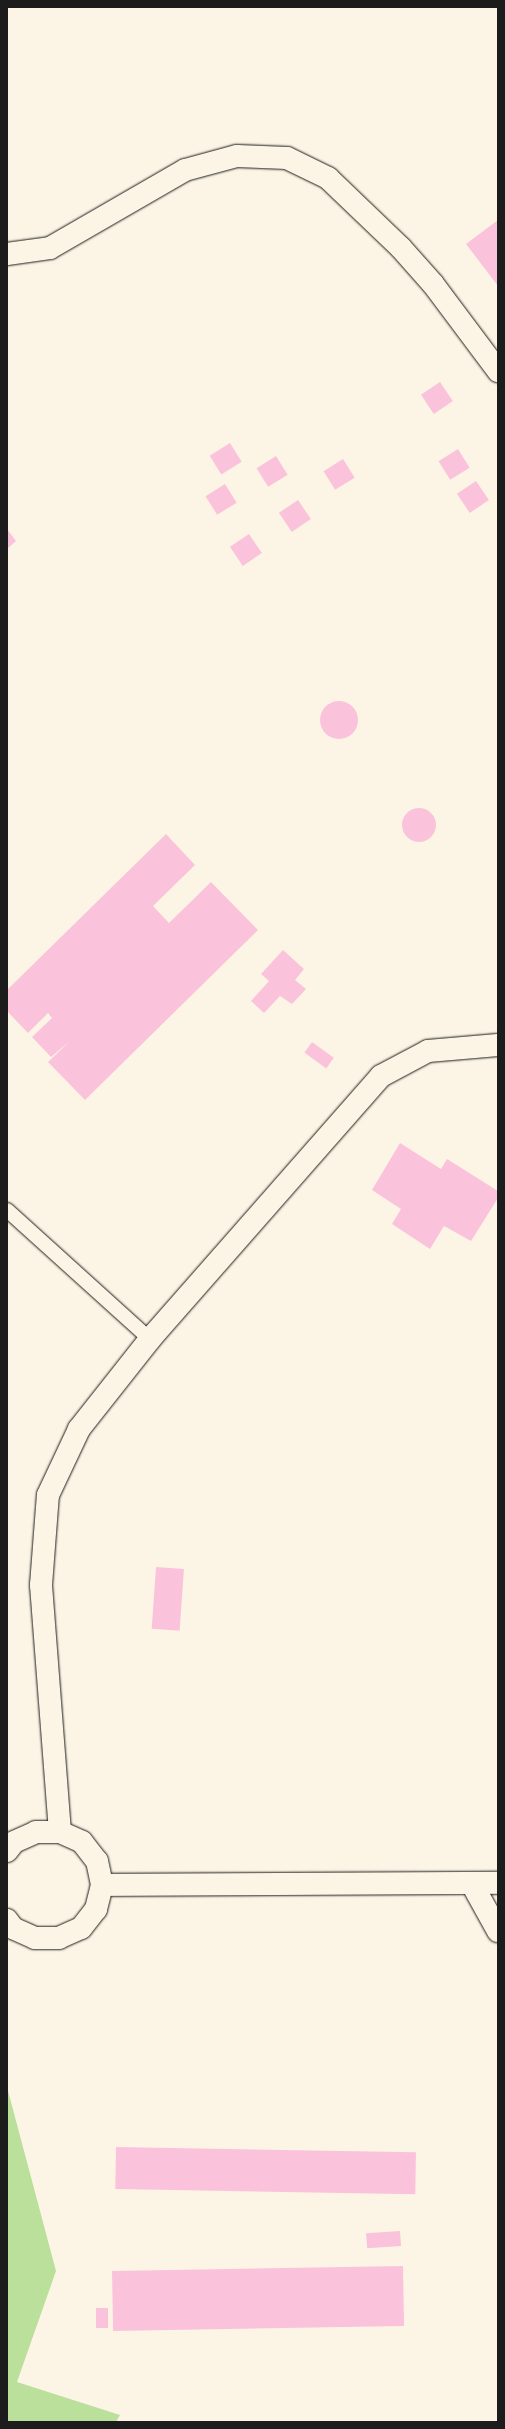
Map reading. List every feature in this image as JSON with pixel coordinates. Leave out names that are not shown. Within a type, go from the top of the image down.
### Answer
[{"type":"street","points":[[7,254],[50,248],[185,170],[237,156],[287,158],[328,178],[401,248],[433,284],[498,371]]},
{"type":"street","points":[[60,1832],[41,1584],[48,1495],[79,1428],[150,1339],[381,1076],[428,1051],[498,1045]]},
{"type":"street","points":[[7,1851],[14,1842],[36,1832],[60,1832],[82,1842],[90,1852],[97,1861],[102,1885],[96,1909],[81,1928],[59,1938],[35,1938],[13,1928],[7,1920]]},
{"type":"street","points":[[102,1885],[498,1883]]},
{"type":"street","points":[[472,1884],[498,1931]]},
{"type":"lane","points":[[7,1210],[150,1339]]},
{"type":"green space","points":[[7,2087],[56,2271],[17,2382],[120,2415],[116,2422],[7,2422]]},
{"type":"building","points":[[498,220],[498,286],[466,244]]},
{"type":"building","points":[[440,382],[453,401],[434,414],[421,395]]},
{"type":"building","points":[[230,443],[242,462],[221,474],[210,456]]},
{"type":"building","points":[[458,449],[470,468],[450,480],[438,461]]},
{"type":"building","points":[[276,456],[288,475],[268,487],[256,468]]},
{"type":"building","points":[[343,459],[355,478],[335,490],[323,471]]},
{"type":"building","points":[[476,481],[489,500],[470,513],[457,494]]},
{"type":"building","points":[[225,484],[237,503],[217,515],[205,496]]},
{"type":"building","points":[[298,500],[311,519],[292,532],[279,513]]},
{"type":"building","points":[[7,529],[16,541],[7,549]]},
{"type":"building","points":[[249,534],[262,553],[243,566],[230,547]]},
{"type":"building","points":[[335,701],[343,701],[353,706],[357,713],[357,727],[353,734],[343,739],[335,739],[325,734],[323,731],[320,724],[320,716],[325,706],[328,704]]},
{"type":"building","points":[[419,808],[425,809],[431,813],[435,819],[435,831],[431,837],[425,841],[419,842],[413,841],[407,837],[403,831],[402,825],[403,819],[407,813],[413,809]]},
{"type":"building","points":[[166,834],[195,865],[153,906],[169,923],[211,882],[258,930],[85,1100],[48,1062],[70,1041],[51,1057],[32,1037],[52,1018],[48,1013],[28,1033],[7,1011],[7,990]]},
{"type":"building","points":[[283,950],[304,969],[295,980],[306,989],[292,1004],[280,996],[264,1013],[251,1001],[269,981],[261,974]]},
{"type":"building","points":[[312,1042],[334,1058],[326,1068],[304,1053]]},
{"type":"building","points":[[400,1143],[441,1169],[447,1159],[498,1191],[498,1198],[471,1241],[444,1226],[430,1249],[392,1224],[401,1209],[372,1190]]},
{"type":"building","points":[[156,1567],[184,1569],[180,1631],[152,1629]]},
{"type":"building","points":[[116,2147],[416,2152],[415,2194],[115,2189]]},
{"type":"building","points":[[400,2231],[401,2246],[367,2248],[366,2233]]},
{"type":"building","points":[[403,2266],[404,2326],[113,2331],[112,2271]]},
{"type":"building","points":[[96,2308],[108,2308],[108,2328],[96,2328]]}]
